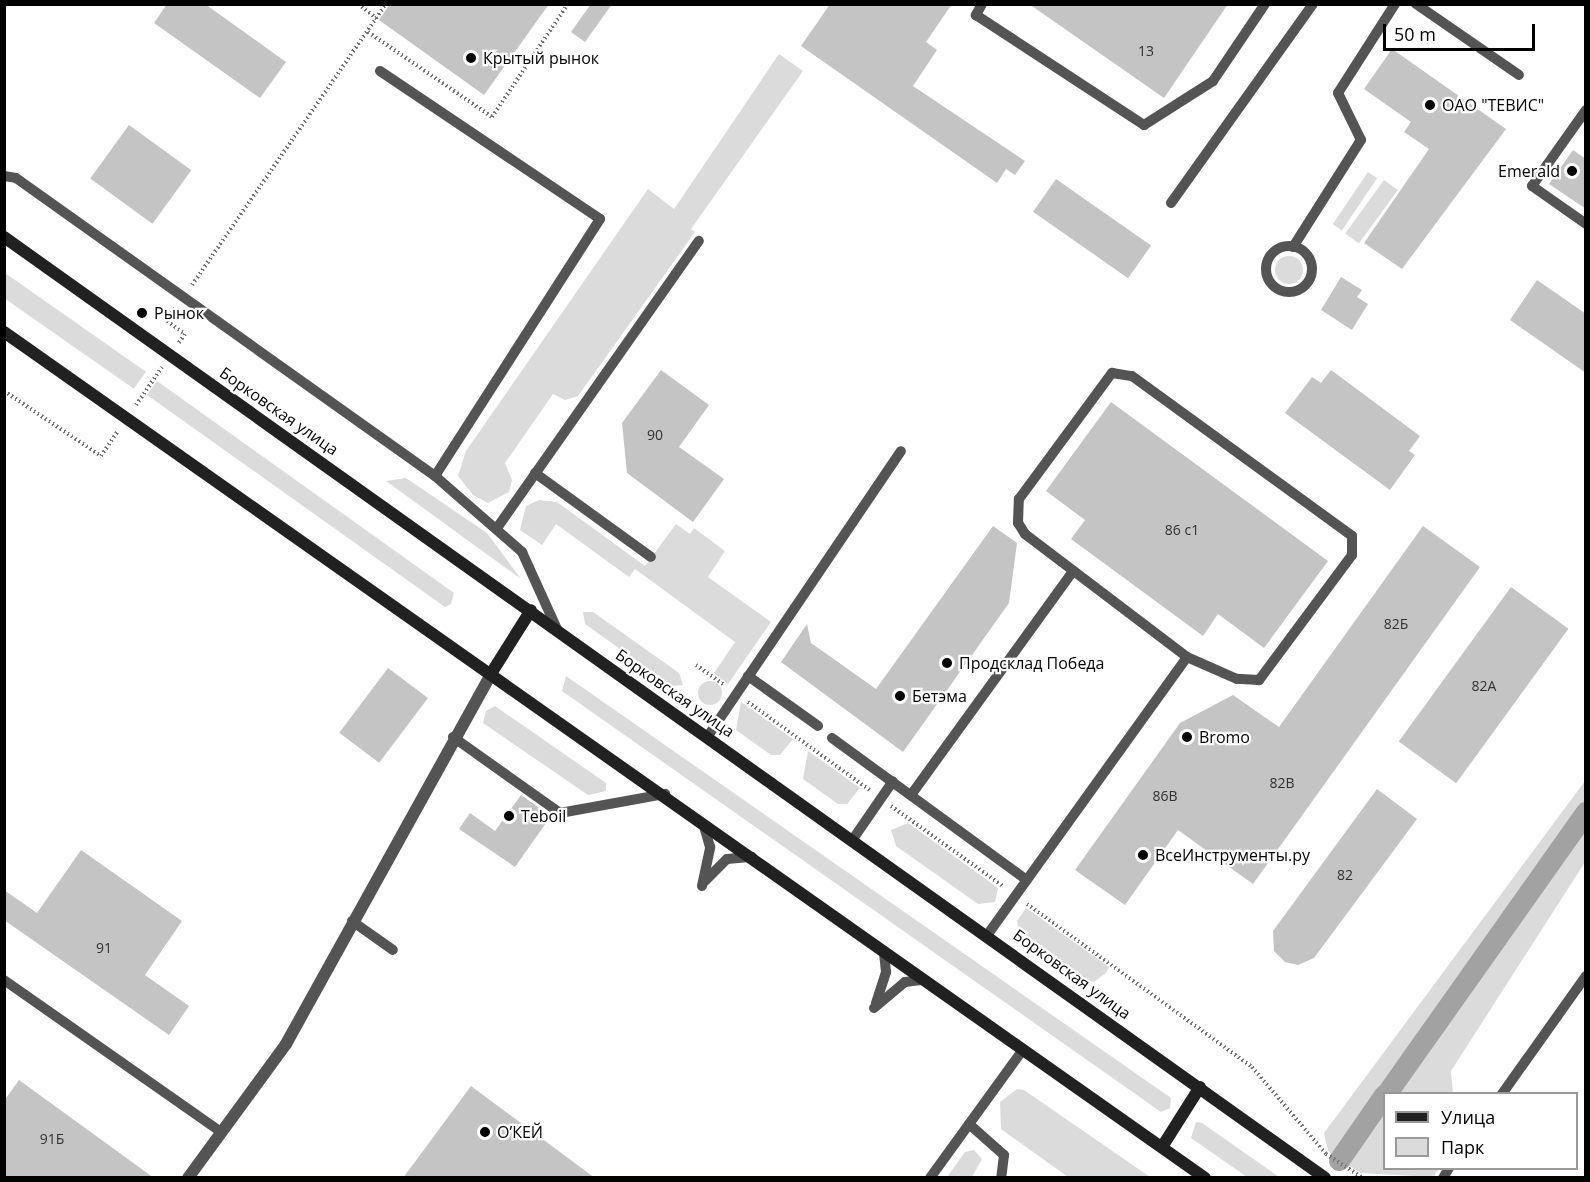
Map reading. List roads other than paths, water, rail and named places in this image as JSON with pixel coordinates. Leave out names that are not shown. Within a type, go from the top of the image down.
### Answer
[{"type":"main road","name":"Борковская улица","points":[[4,237],[988,934],[1325,1178]]},
{"type":"main road","points":[[4,332],[698,817],[884,954],[1205,1178]]},
{"type":"main road","points":[[492,672],[531,610]]},
{"type":"main road","points":[[1161,1147],[1200,1087]]},
{"type":"street","points":[[188,1178],[286,1044],[453,737],[492,672]]},
{"type":"lane","points":[[982,4],[976,15],[1144,124],[1213,81],[1265,4]]},
{"type":"lane","points":[[1171,203],[1313,4]]},
{"type":"lane","points":[[1293,247],[1310,260],[1311,274],[1298,291],[1283,292],[1272,285],[1266,265],[1274,251],[1293,247],[1361,140],[1338,93],[1395,4]]},
{"type":"lane","points":[[1416,4],[1519,75]]},
{"type":"lane","points":[[380,70],[600,219],[435,476]]},
{"type":"lane","points":[[1586,110],[1532,186],[1586,224]]},
{"type":"lane","points":[[10,177],[435,476],[497,528],[534,571],[557,629]]},
{"type":"lane","points":[[497,528],[699,240]]},
{"type":"lane","points":[[1112,373],[1132,376],[1347,529],[1355,545],[1352,555],[1268,672],[1248,681],[1187,657],[1073,572],[1025,534],[1018,523],[1019,500],[1112,373]]},
{"type":"lane","points":[[708,736],[902,451]]},
{"type":"lane","points":[[536,473],[651,557]]},
{"type":"lane","points":[[911,795],[1073,572]]},
{"type":"lane","points":[[988,934],[1187,657]]},
{"type":"lane","points":[[748,676],[818,726]]},
{"type":"lane","points":[[453,737],[560,813],[665,794]]},
{"type":"lane","points":[[832,738],[1027,880]]},
{"type":"lane","points":[[853,839],[893,781]]},
{"type":"lane","points":[[698,817],[710,847],[702,886],[727,859],[755,858]]},
{"type":"lane","points":[[352,921],[393,950]]},
{"type":"lane","points":[[884,954],[886,972],[874,1008],[905,982],[921,980]]},
{"type":"lane","points":[[1503,1092],[1586,976]]},
{"type":"lane","points":[[4,980],[221,1132]]},
{"type":"lane","points":[[930,1178],[1022,1051]]},
{"type":"lane","points":[[969,1124],[1004,1155],[1001,1178]]},
{"type":"waterway","points":[[1387,1092],[1586,812]]},
{"type":"waterway","points":[[1339,1160],[1383,1096]]},
{"type":"place","name":"Крытый рынок","points":[[471,58]]},
{"type":"place","name":"ОАО \"ТЕВИС\"","points":[[1430,105]]},
{"type":"place","name":"Emerald","points":[[1572,171]]},
{"type":"place","name":"Рынок","points":[[142,313]]},
{"type":"place","name":"Продсклад Победа","points":[[947,663]]},
{"type":"place","name":"Бетэма","points":[[900,696]]},
{"type":"place","name":"Bromo","points":[[1187,737]]},
{"type":"place","name":"Teboil","points":[[509,816]]},
{"type":"place","name":"ВсеИнструменты.ру","points":[[1143,855]]},
{"type":"place","name":"О’КЕЙ","points":[[485,1132]]}]
